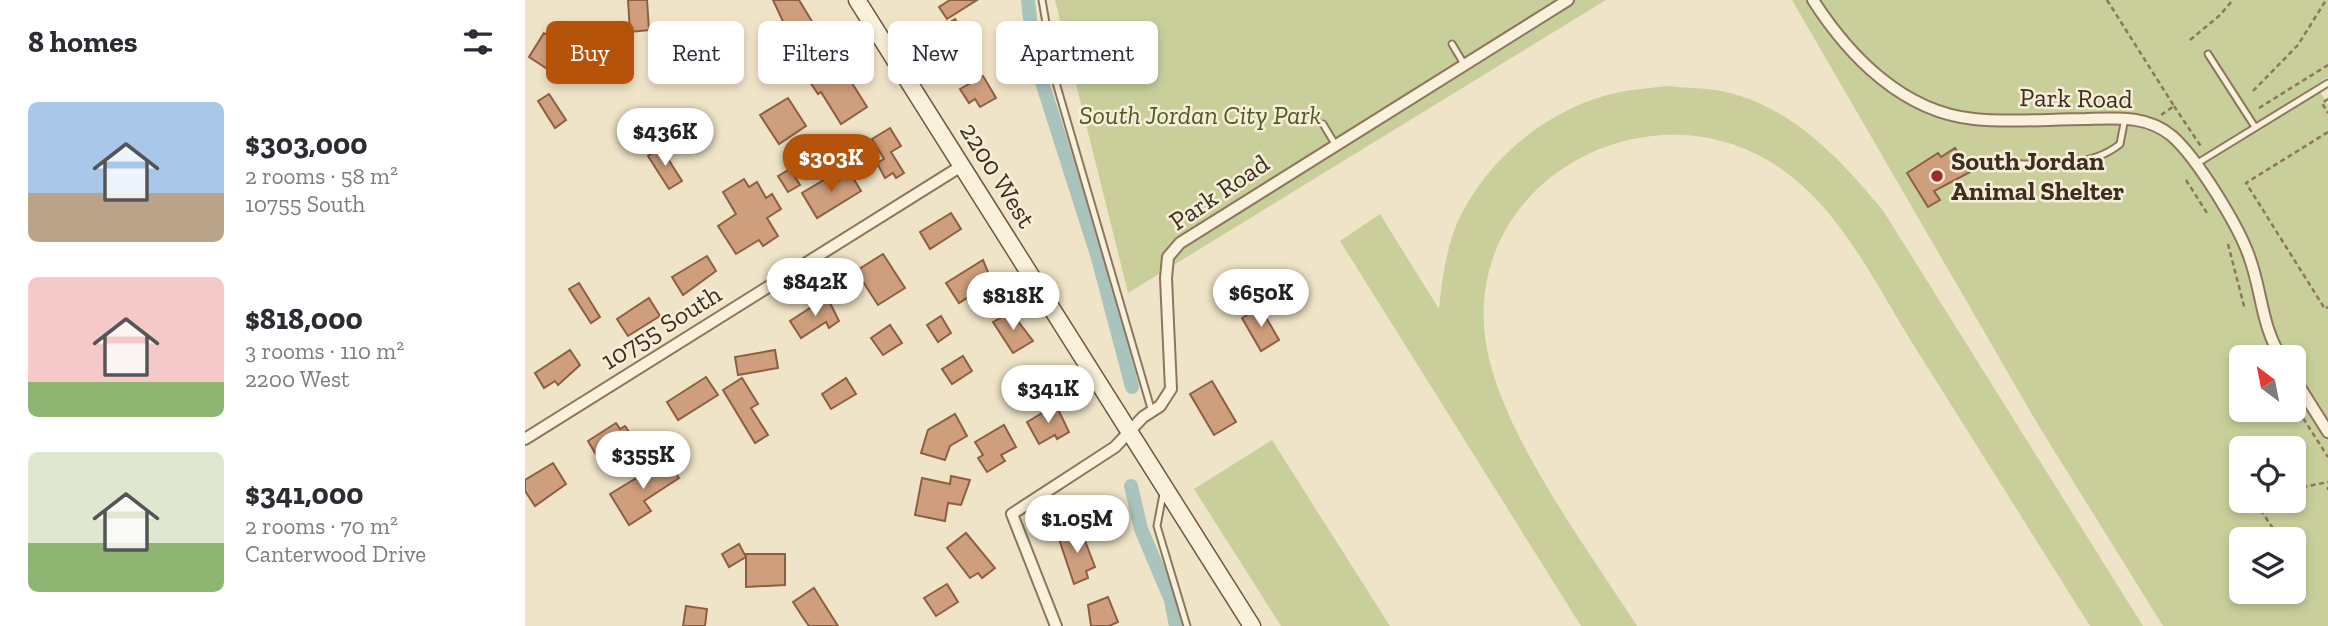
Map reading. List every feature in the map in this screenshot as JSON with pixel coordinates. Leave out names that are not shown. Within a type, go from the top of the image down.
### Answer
[{"type":"street","name":"2200 West","points":[[857,0],[1252,626]]},
{"type":"street","name":"Park Road","points":[[1056,626],[1012,514],[1115,447],[1160,406],[1171,389],[1166,278],[1168,257],[1180,243],[1568,0]]},
{"type":"street","name":"Park Road","points":[[1813,0],[1832,30],[1863,64],[1901,93],[1942,111],[1972,119],[2125,118],[2155,125],[2169,133],[2196,164],[2249,255],[2267,331],[2275,345]]},
{"type":"street","name":"10755 South","points":[[525,439],[963,165]]},
{"type":"street","points":[[2307,399],[2328,432]]},
{"type":"lane","points":[[1042,0],[1057,86],[1152,411]]},
{"type":"lane","points":[[1452,44],[1464,64]]},
{"type":"lane","points":[[2208,54],[2255,127]]},
{"type":"lane","points":[[2196,164],[2328,83]]},
{"type":"lane","points":[[1988,163],[2076,162],[2100,158],[2120,144],[2125,118]]},
{"type":"lane","points":[[1323,124],[1335,144]]},
{"type":"lane","points":[[1164,486],[1157,526],[1187,626]]},
{"type":"path","points":[[2107,0],[2202,148]]},
{"type":"path","points":[[2190,40],[2219,16],[2233,0]]},
{"type":"path","points":[[2253,91],[2298,45],[2326,0]]},
{"type":"path","points":[[2259,108],[2328,65]]},
{"type":"path","points":[[2328,99],[2322,103],[2328,113]]},
{"type":"path","points":[[2150,111],[2160,115],[2174,106]]},
{"type":"path","points":[[2328,132],[2246,183],[2325,309],[2328,307]]},
{"type":"path","points":[[2186,180],[2207,213]]},
{"type":"path","points":[[2228,244],[2245,310]]},
{"type":"path","points":[[2306,422],[2328,457]]},
{"type":"path","points":[[2306,488],[2328,487]]},
{"type":"green space","name":"South Jordan City Park","points":[[1055,0],[1606,0],[1128,293],[1076,84],[1158,84],[1158,21],[1060,21]]},
{"type":"green space","points":[[1792,0],[2328,0],[2328,77],[2316,85],[2328,105],[2328,626],[2163,626],[2040,428]]},
{"type":"green space","points":[[1668,86],[1716,90],[1767,107],[1811,136],[1850,172],[1884,212],[2143,626],[2090,626],[1858,254],[1828,212],[1792,177],[1740,147],[1685,135],[1629,140],[1578,159],[1535,191],[1503,235],[1486,288],[1487,349],[1496,383],[1511,419],[1550,492],[1637,626],[1581,626],[1340,241],[1380,214],[1439,309],[1443,276],[1458,221],[1486,176],[1504,156],[1546,122],[1570,109],[1620,92]]},
{"type":"green space","points":[[1272,440],[1390,626],[1281,626],[1194,489]]},
{"type":"building","points":[[628,0],[647,0],[648,30],[634,32],[634,21],[629,21]]},
{"type":"building","points":[[773,0],[799,0],[812,21],[783,21]]},
{"type":"building","points":[[950,0],[977,0],[947,19],[939,7]]},
{"type":"building","points":[[544,33],[546,34],[546,68],[529,57]]},
{"type":"building","points":[[982,77],[996,98],[980,107],[975,99],[969,103],[960,89],[969,84],[982,84]]},
{"type":"building","points":[[811,84],[853,84],[867,107],[841,124],[821,92],[818,94]]},
{"type":"building","points":[[549,94],[566,120],[555,128],[538,101]]},
{"type":"building","points":[[788,98],[806,126],[779,144],[760,115]]},
{"type":"building","points":[[890,128],[901,146],[891,152],[904,173],[896,178],[893,173],[885,178],[877,163],[884,159],[872,139]]},
{"type":"building","points":[[661,148],[682,181],[669,189],[648,156]]},
{"type":"building","name":"South Jordan Animal Shelter","points":[[1955,148],[1970,172],[1934,191],[1940,200],[1928,207],[1907,173],[1938,153],[1941,157]]},
{"type":"building","points":[[790,169],[800,185],[788,192],[778,176]]},
{"type":"building","points":[[850,173],[861,191],[817,218],[802,193],[827,178],[831,185]]},
{"type":"building","points":[[744,179],[749,187],[757,182],[766,198],[772,194],[781,209],[767,218],[778,236],[763,246],[759,240],[736,254],[718,226],[736,214],[723,192]]},
{"type":"building","points":[[951,213],[961,229],[930,249],[920,232]]},
{"type":"building","points":[[883,254],[905,288],[878,305],[856,271]]},
{"type":"building","points":[[707,256],[716,271],[683,295],[672,277]]},
{"type":"building","points":[[983,260],[992,282],[959,303],[946,283]]},
{"type":"building","points":[[579,283],[600,317],[591,323],[569,289]]},
{"type":"building","points":[[827,297],[839,321],[829,328],[826,322],[801,338],[790,321]]},
{"type":"building","points":[[649,298],[660,316],[628,336],[617,319]]},
{"type":"building","points":[[1260,307],[1279,340],[1261,351],[1242,318]]},
{"type":"building","points":[[1011,312],[1033,341],[1013,353],[993,322]]},
{"type":"building","points":[[941,316],[951,333],[938,342],[927,325]]},
{"type":"building","points":[[890,325],[902,343],[883,355],[871,338]]},
{"type":"building","points":[[570,350],[580,365],[558,385],[555,381],[544,388],[535,373]]},
{"type":"building","points":[[775,350],[778,368],[738,375],[735,357]]},
{"type":"building","points":[[963,356],[972,371],[952,384],[942,369]]},
{"type":"building","points":[[706,377],[718,395],[678,420],[667,402]]},
{"type":"building","points":[[742,378],[758,404],[751,408],[768,435],[755,443],[723,390]]},
{"type":"building","points":[[846,378],[856,394],[831,409],[822,394]]},
{"type":"building","points":[[1212,381],[1236,422],[1214,435],[1190,394]]},
{"type":"building","points":[[1056,405],[1069,432],[1057,439],[1055,435],[1039,444],[1027,422]]},
{"type":"building","points":[[955,414],[967,436],[950,446],[945,460],[921,453],[928,430]]},
{"type":"building","points":[[616,423],[620,429],[625,426],[631,435],[597,456],[588,441]]},
{"type":"building","points":[[1004,425],[1016,447],[1001,455],[1005,461],[987,472],[978,458],[983,455],[975,442]]},
{"type":"building","points":[[666,460],[679,478],[644,501],[651,511],[629,525],[610,494]]},
{"type":"building","points":[[553,463],[566,484],[535,506],[525,491],[525,480]]},
{"type":"building","points":[[951,476],[970,480],[961,505],[948,503],[945,521],[915,515],[922,478],[950,484]]},
{"type":"building","points":[[1080,528],[1095,567],[1086,571],[1088,578],[1074,584],[1058,536]]},
{"type":"building","points":[[966,533],[995,568],[982,578],[978,573],[970,578],[947,548]]},
{"type":"building","points":[[739,544],[746,557],[729,567],[722,554]]},
{"type":"building","points":[[746,554],[785,554],[785,585],[746,587]]},
{"type":"building","points":[[947,584],[958,602],[936,616],[924,598]]},
{"type":"building","points":[[814,588],[838,626],[809,626],[793,602]]},
{"type":"building","points":[[1108,597],[1118,622],[1109,626],[1091,626],[1088,605]]},
{"type":"building","points":[[686,606],[707,609],[705,626],[683,626]]},
{"type":"waterway","points":[[1028,0],[1034,57],[1098,258],[1132,387]]},
{"type":"waterway","points":[[1131,486],[1141,529],[1171,600],[1176,626]]},
{"type":"place","name":"South Jordan Animal Shelter","points":[[1937,176]]}]
